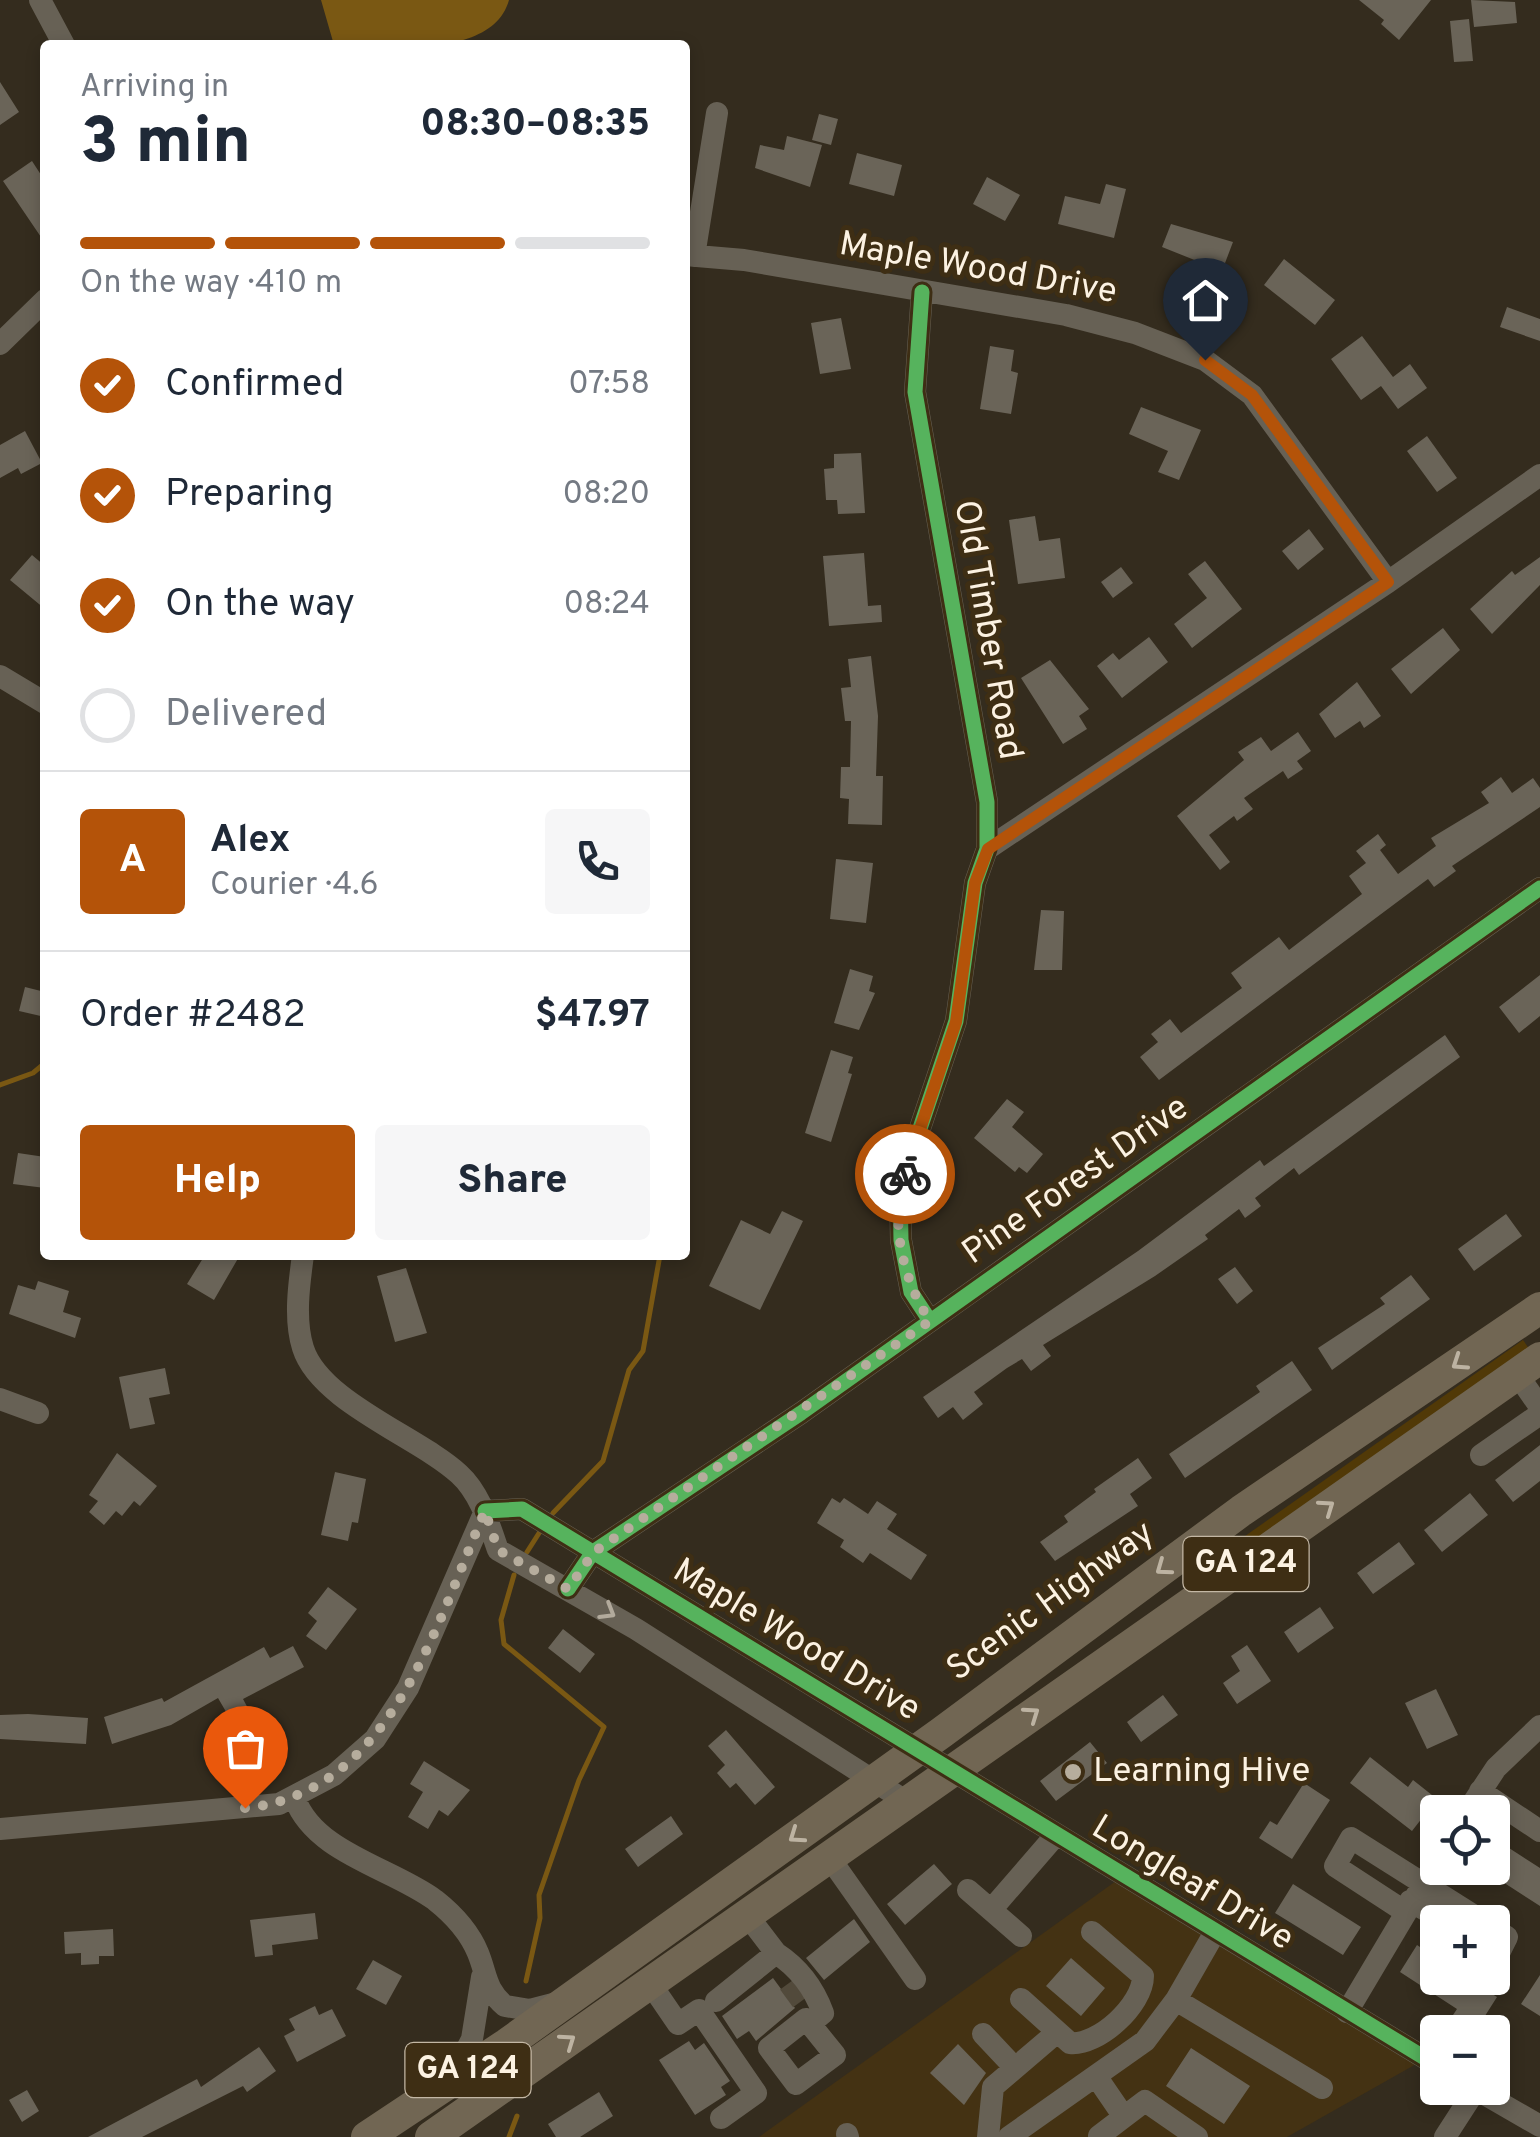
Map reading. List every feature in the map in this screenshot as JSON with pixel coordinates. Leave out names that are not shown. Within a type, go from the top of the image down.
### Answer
[{"type":"highway","name":"Scenic Highway","points":[[367,2137],[567,2000],[917,1750],[1241,1511],[1540,1308]]},
{"type":"highway","name":"GA 124","points":[[430,2137],[1528,1366]]},
{"type":"street","points":[[40,0],[61,40]]},
{"type":"street","points":[[690,250],[717,113]]},
{"type":"street","name":"Maple Wood Drive","points":[[690,255],[1066,315],[1136,333],[1205,360],[1252,395],[1388,582]]},
{"type":"street","name":"Old Timber Road","points":[[922,292],[915,392],[987,802],[988,849],[975,883],[956,1022],[900,1188],[900,1240],[910,1292],[930,1321]]},
{"type":"street","points":[[0,344],[40,305]]},
{"type":"street","points":[[988,849],[1388,582],[1540,475]]},
{"type":"street","points":[[1,684],[40,701]]},
{"type":"street","name":"Pine Forest Drive","points":[[594,1552],[930,1321],[1540,888]]},
{"type":"street","name":"Maple Wood Drive","points":[[304,1260],[299,1316],[303,1349],[318,1374],[460,1475],[485,1511],[498,1550],[568,1589],[907,1802]]},
{"type":"street","points":[[1481,1455],[1540,1410],[1528,1366]]},
{"type":"street","points":[[0,1399],[38,1413]]},
{"type":"street","name":"Maple Wood Drive","points":[[485,1511],[522,1509],[917,1750]]},
{"type":"street","points":[[0,1829],[295,1799],[334,1774],[375,1739],[408,1688],[485,1511]]},
{"type":"street","points":[[568,1589],[594,1552]]},
{"type":"street","points":[[1477,1795],[1496,1768],[1540,1726]]},
{"type":"street","name":"Longleaf Drive","points":[[917,1750],[1420,2055]]},
{"type":"street","points":[[1480,1791],[1540,1831]]},
{"type":"street","points":[[295,1799],[302,1816],[323,1836],[434,1900],[464,1926],[480,1957],[482,1977],[472,2040],[464,2062],[446,2084]]},
{"type":"street","points":[[991,1910],[1054,1836]]},
{"type":"street","points":[[829,1857],[915,1980]]},
{"type":"street","points":[[1347,2012],[1421,1885]]},
{"type":"street","points":[[968,1890],[1021,1936]]},
{"type":"street","points":[[1412,1898],[1422,1905]]},
{"type":"street","points":[[1412,1898],[1433,1905]]},
{"type":"street","points":[[747,1915],[776,1953],[789,1983]]},
{"type":"street","points":[[1022,1999],[1055,2034],[1082,2044],[1095,2039],[1120,2016],[1138,1998],[1143,1976],[1092,1932]]},
{"type":"street","points":[[1009,2137],[1145,2041],[1176,2000],[1215,1932]]},
{"type":"street","points":[[716,2001],[776,1953]]},
{"type":"street","points":[[776,1953],[794,1965],[813,2014]]},
{"type":"street","points":[[482,1977],[493,1996],[516,2010],[567,2000]]},
{"type":"street","points":[[650,1983],[678,2024],[698,2010],[756,2093],[721,2118]]},
{"type":"street","points":[[1176,2000],[1322,2088]]},
{"type":"street","points":[[1120,2016],[1145,2041]]},
{"type":"street","points":[[983,2034],[1015,2068]]},
{"type":"street","points":[[988,2137],[993,2086],[1055,2034]]},
{"type":"street","points":[[1096,2076],[1124,2117]]},
{"type":"street","points":[[1099,2136],[1145,2101],[1197,2137]]},
{"type":"street","points":[[1445,2137],[1465,2105]]},
{"type":"street","points":[[1504,2105],[1540,2126]]},
{"type":"shaded area","points":[[321,0],[509,0],[499,19],[481,33],[462,40],[333,40]]},
{"type":"shaded area","points":[[1523,1340],[1530,1350],[1190,1590],[1183,1581],[1187,1577]]},
{"type":"shaded area","points":[[1116,1881],[1418,2063],[1287,2137],[759,2137]]},
{"type":"building","points":[[1359,0],[1431,0],[1399,40],[1381,24],[1384,20]]},
{"type":"building","points":[[1471,0],[1515,2],[1517,23],[1474,27]]},
{"type":"building","points":[[1469,19],[1473,61],[1454,62],[1450,21]]},
{"type":"building","points":[[0,82],[19,112],[0,125]]},
{"type":"building","points":[[819,114],[838,119],[831,145],[812,140]]},
{"type":"building","points":[[787,136],[822,145],[810,187],[755,168],[760,145],[784,150]]},
{"type":"building","points":[[857,153],[902,165],[894,196],[849,184]]},
{"type":"building","points":[[32,161],[40,173],[40,236],[3,181]]},
{"type":"building","points":[[987,177],[1020,195],[1005,221],[973,204]]},
{"type":"building","points":[[1106,184],[1126,189],[1114,238],[1058,224],[1065,196],[1100,204]]},
{"type":"building","points":[[1171,224],[1233,242],[1222,271],[1162,247]]},
{"type":"building","points":[[1284,259],[1335,300],[1315,325],[1264,285]]},
{"type":"building","points":[[1507,307],[1540,319],[1540,341],[1500,327]]},
{"type":"building","points":[[841,318],[851,369],[820,374],[811,323]]},
{"type":"building","points":[[1362,336],[1393,377],[1410,364],[1427,388],[1398,409],[1381,386],[1361,400],[1331,359]]},
{"type":"building","points":[[990,346],[1014,350],[1011,371],[1018,373],[1011,414],[980,409]]},
{"type":"building","points":[[1141,407],[1201,430],[1179,480],[1158,472],[1168,451],[1129,434]]},
{"type":"building","points":[[25,431],[40,464],[21,474],[18,468],[0,478],[0,445]]},
{"type":"building","points":[[1427,436],[1457,478],[1437,492],[1407,451]]},
{"type":"building","points":[[861,453],[865,513],[838,514],[837,500],[826,500],[824,469],[834,468],[834,454]]},
{"type":"building","points":[[1035,516],[1039,541],[1060,538],[1065,578],[1018,584],[1009,520]]},
{"type":"building","points":[[1309,529],[1324,549],[1298,570],[1282,551]]},
{"type":"building","points":[[864,553],[868,606],[881,605],[882,622],[829,626],[823,556]]},
{"type":"building","points":[[32,555],[40,562],[40,605],[10,580]]},
{"type":"building","points":[[1540,557],[1540,585],[1492,634],[1470,609],[1512,571],[1515,575]]},
{"type":"building","points":[[1205,561],[1242,609],[1192,648],[1174,624],[1207,598],[1188,574]]},
{"type":"building","points":[[1121,567],[1133,583],[1113,598],[1101,582]]},
{"type":"building","points":[[1443,628],[1460,650],[1411,694],[1391,669]]},
{"type":"building","points":[[1149,637],[1168,662],[1122,698],[1097,666],[1113,653],[1119,660]]},
{"type":"building","points":[[871,656],[878,716],[876,776],[883,776],[882,825],[848,824],[849,799],[840,798],[841,767],[850,767],[851,721],[845,721],[841,688],[851,687],[848,659]]},
{"type":"building","points":[[1050,660],[1089,709],[1079,716],[1087,729],[1063,744],[1021,678]]},
{"type":"building","points":[[1357,682],[1381,716],[1364,728],[1360,721],[1335,738],[1319,714]]},
{"type":"building","points":[[1298,732],[1311,751],[1297,761],[1303,769],[1288,779],[1283,771],[1244,798],[1253,809],[1237,821],[1234,816],[1209,835],[1230,862],[1220,870],[1177,816],[1244,760],[1238,752],[1261,737],[1271,751]]},
{"type":"building","points":[[1501,777],[1512,793],[1533,778],[1540,788],[1540,807],[1452,866],[1456,871],[1434,887],[1428,879],[1159,1080],[1140,1057],[1158,1042],[1151,1034],[1170,1019],[1181,1033],[1242,988],[1231,973],[1279,937],[1289,950],[1362,894],[1349,876],[1366,863],[1356,851],[1378,834],[1386,845],[1380,850],[1398,874],[1436,846],[1431,838],[1489,803],[1481,792]]},
{"type":"building","points":[[836,859],[873,863],[866,923],[830,919]]},
{"type":"building","points":[[1041,910],[1064,911],[1062,970],[1034,970]]},
{"type":"building","points":[[850,969],[873,976],[869,991],[875,993],[859,1030],[834,1023]]},
{"type":"building","points":[[1540,975],[1540,1016],[1519,1033],[1499,1007]]},
{"type":"building","points":[[25,987],[40,991],[40,1016],[19,1011]]},
{"type":"building","points":[[1445,1035],[1460,1057],[1299,1175],[1294,1168],[1255,1198],[1261,1206],[1245,1218],[1239,1209],[1205,1235],[1208,1239],[1155,1276],[1043,1345],[1051,1356],[1031,1371],[1022,1359],[974,1392],[983,1404],[963,1420],[953,1407],[938,1418],[923,1397],[1138,1251],[1260,1160],[1264,1166]]},
{"type":"building","points":[[831,1050],[853,1057],[848,1073],[852,1074],[831,1142],[805,1133]]},
{"type":"building","points":[[1007,1099],[1024,1112],[1012,1127],[1043,1154],[1027,1173],[1019,1167],[1015,1172],[974,1138]]},
{"type":"building","points":[[18,1153],[40,1156],[40,1187],[13,1184]]},
{"type":"building","points":[[782,1211],[803,1221],[760,1310],[709,1286],[741,1220],[770,1234]]},
{"type":"building","points":[[1506,1214],[1522,1236],[1474,1271],[1458,1249]]},
{"type":"building","points":[[202,1260],[237,1260],[214,1300],[187,1284]]},
{"type":"building","points":[[1235,1267],[1253,1291],[1237,1304],[1218,1279]]},
{"type":"building","points":[[406,1268],[427,1333],[395,1342],[377,1276]]},
{"type":"building","points":[[1411,1275],[1430,1299],[1332,1370],[1318,1348],[1385,1304],[1380,1298]]},
{"type":"building","points":[[38,1281],[69,1291],[63,1312],[81,1318],[75,1338],[9,1314],[18,1285],[35,1290]]},
{"type":"building","points":[[1292,1361],[1312,1390],[1185,1478],[1169,1454],[1260,1392],[1256,1386]]},
{"type":"building","points":[[165,1368],[170,1394],[149,1398],[155,1424],[130,1429],[119,1377]]},
{"type":"building","points":[[1540,1445],[1540,1481],[1513,1502],[1495,1480]]},
{"type":"building","points":[[117,1453],[157,1486],[140,1506],[134,1501],[122,1516],[116,1511],[104,1525],[89,1512],[98,1501],[89,1495]]},
{"type":"building","points":[[1138,1458],[1152,1478],[1130,1494],[1138,1506],[1055,1561],[1040,1542],[1068,1522],[1064,1516],[1096,1492],[1094,1489]]},
{"type":"building","points":[[335,1472],[366,1479],[358,1523],[352,1522],[348,1541],[321,1535]]},
{"type":"building","points":[[1470,1493],[1488,1515],[1442,1552],[1424,1530]]},
{"type":"building","points":[[832,1498],[840,1503],[844,1498],[868,1514],[877,1501],[897,1514],[887,1529],[927,1555],[911,1580],[870,1553],[863,1563],[840,1547],[844,1540],[817,1523]]},
{"type":"building","points":[[1399,1542],[1415,1564],[1373,1594],[1357,1573]]},
{"type":"building","points":[[328,1587],[357,1609],[326,1650],[306,1636],[317,1621],[308,1613]]},
{"type":"building","points":[[1320,1607],[1334,1628],[1298,1653],[1284,1632]]},
{"type":"building","points":[[563,1629],[595,1654],[580,1673],[548,1648]]},
{"type":"building","points":[[1247,1645],[1271,1681],[1237,1704],[1223,1683],[1240,1671],[1231,1656]]},
{"type":"building","points":[[293,1646],[304,1667],[243,1699],[250,1712],[232,1722],[218,1698],[171,1725],[112,1744],[104,1717],[162,1698],[164,1702],[264,1647],[270,1658]]},
{"type":"building","points":[[1436,1689],[1458,1735],[1427,1749],[1405,1703]]},
{"type":"building","points":[[1163,1695],[1178,1715],[1141,1742],[1127,1722]]},
{"type":"building","points":[[0,1715],[88,1718],[86,1744],[0,1739]]},
{"type":"building","points":[[726,1730],[775,1787],[755,1805],[736,1783],[730,1788],[717,1773],[725,1765],[708,1746]]},
{"type":"building","name":"Learning Hive","points":[[1090,1742],[1107,1763],[1056,1801],[1040,1781]]},
{"type":"building","points":[[1370,1757],[1408,1787],[1413,1780],[1432,1795],[1420,1795],[1420,1821],[1412,1831],[1350,1783]]},
{"type":"building","points":[[424,1761],[470,1790],[448,1816],[439,1810],[428,1829],[408,1817],[423,1792],[410,1784]]},
{"type":"building","points":[[1304,1783],[1330,1800],[1292,1859],[1259,1838],[1270,1821],[1277,1825]]},
{"type":"building","points":[[671,1816],[683,1834],[638,1867],[625,1849]]},
{"type":"building","points":[[1510,1849],[1540,1868],[1540,1906],[1507,1885]]},
{"type":"building","points":[[934,1864],[952,1884],[905,1925],[887,1904]]},
{"type":"building","points":[[1293,1884],[1361,1927],[1343,1955],[1275,1913]]},
{"type":"building","points":[[315,1913],[318,1939],[272,1945],[273,1955],[255,1957],[250,1920]]},
{"type":"building","points":[[854,1919],[870,1942],[824,1980],[806,1958]]},
{"type":"building","points":[[113,1929],[114,1956],[99,1956],[99,1964],[81,1965],[81,1953],[65,1954],[64,1932]]},
{"type":"building","points":[[1417,1945],[1420,1947],[1420,1985],[1400,1972]]},
{"type":"building","points":[[1071,1958],[1105,1988],[1081,2016],[1046,1986]]},
{"type":"building","points":[[373,1960],[402,1976],[386,2005],[356,1989]]},
{"type":"building","points":[[1540,1975],[1540,2016],[1521,2004]]},
{"type":"building","points":[[773,1978],[795,2008],[756,2041],[749,2031],[737,2039],[722,2016]]},
{"type":"building","points":[[1435,1995],[1497,1997],[1486,2015],[1453,2015],[1457,2009]]},
{"type":"building","points":[[315,2006],[319,2015],[332,2009],[346,2036],[297,2062],[284,2036],[295,2030],[289,2019]]},
{"type":"building","points":[[689,2041],[695,2050],[704,2043],[730,2081],[721,2087],[726,2095],[695,2115],[659,2060]]},
{"type":"building","points":[[958,2044],[986,2073],[964,2105],[930,2073]]},
{"type":"building","points":[[259,2047],[276,2071],[247,2092],[243,2086],[142,2137],[88,2137],[197,2079],[201,2087]]},
{"type":"building","points":[[1191,2048],[1250,2086],[1224,2124],[1166,2086]]},
{"type":"building","points":[[27,2090],[39,2111],[22,2122],[9,2100]]},
{"type":"building","points":[[599,2092],[613,2116],[580,2137],[556,2137],[548,2124]]},
{"type":"waterway","points":[[0,1085],[40,1067]]},
{"type":"waterway","points":[[553,1513],[603,1461],[629,1370],[643,1351],[659,1260]]},
{"type":"waterway","points":[[527,1552],[541,1530]]},
{"type":"waterway","points":[[514,1575],[501,1620],[504,1644],[604,1727],[579,1780],[539,1895],[540,1918],[526,1981]]},
{"type":"waterway","points":[[509,2137],[517,2116]]},
{"type":"tunnel","points":[[789,1983],[805,2005]]},
{"type":"cycle path","points":[[922,292],[915,392],[987,802],[987,849],[975,883],[956,1021],[900,1188],[901,1240],[911,1292],[930,1321]]},
{"type":"cycle path","points":[[568,1589],[593,1552],[801,1413],[1540,888]]},
{"type":"cycle path","points":[[485,1511],[522,1509],[1420,2055]]},
{"type":"way so far","points":[[245,1808],[295,1799],[334,1774],[375,1739],[408,1688],[485,1511],[498,1550],[568,1589],[594,1552],[930,1321],[910,1292],[900,1240],[900,1188],[905,1174]]},
{"type":"place","name":"Learning Hive","points":[[1073,1772]]},
{"type":"route","points":[[905,1174],[956,1022],[975,883],[988,849],[1388,582],[1252,395],[1205,360]]}]
